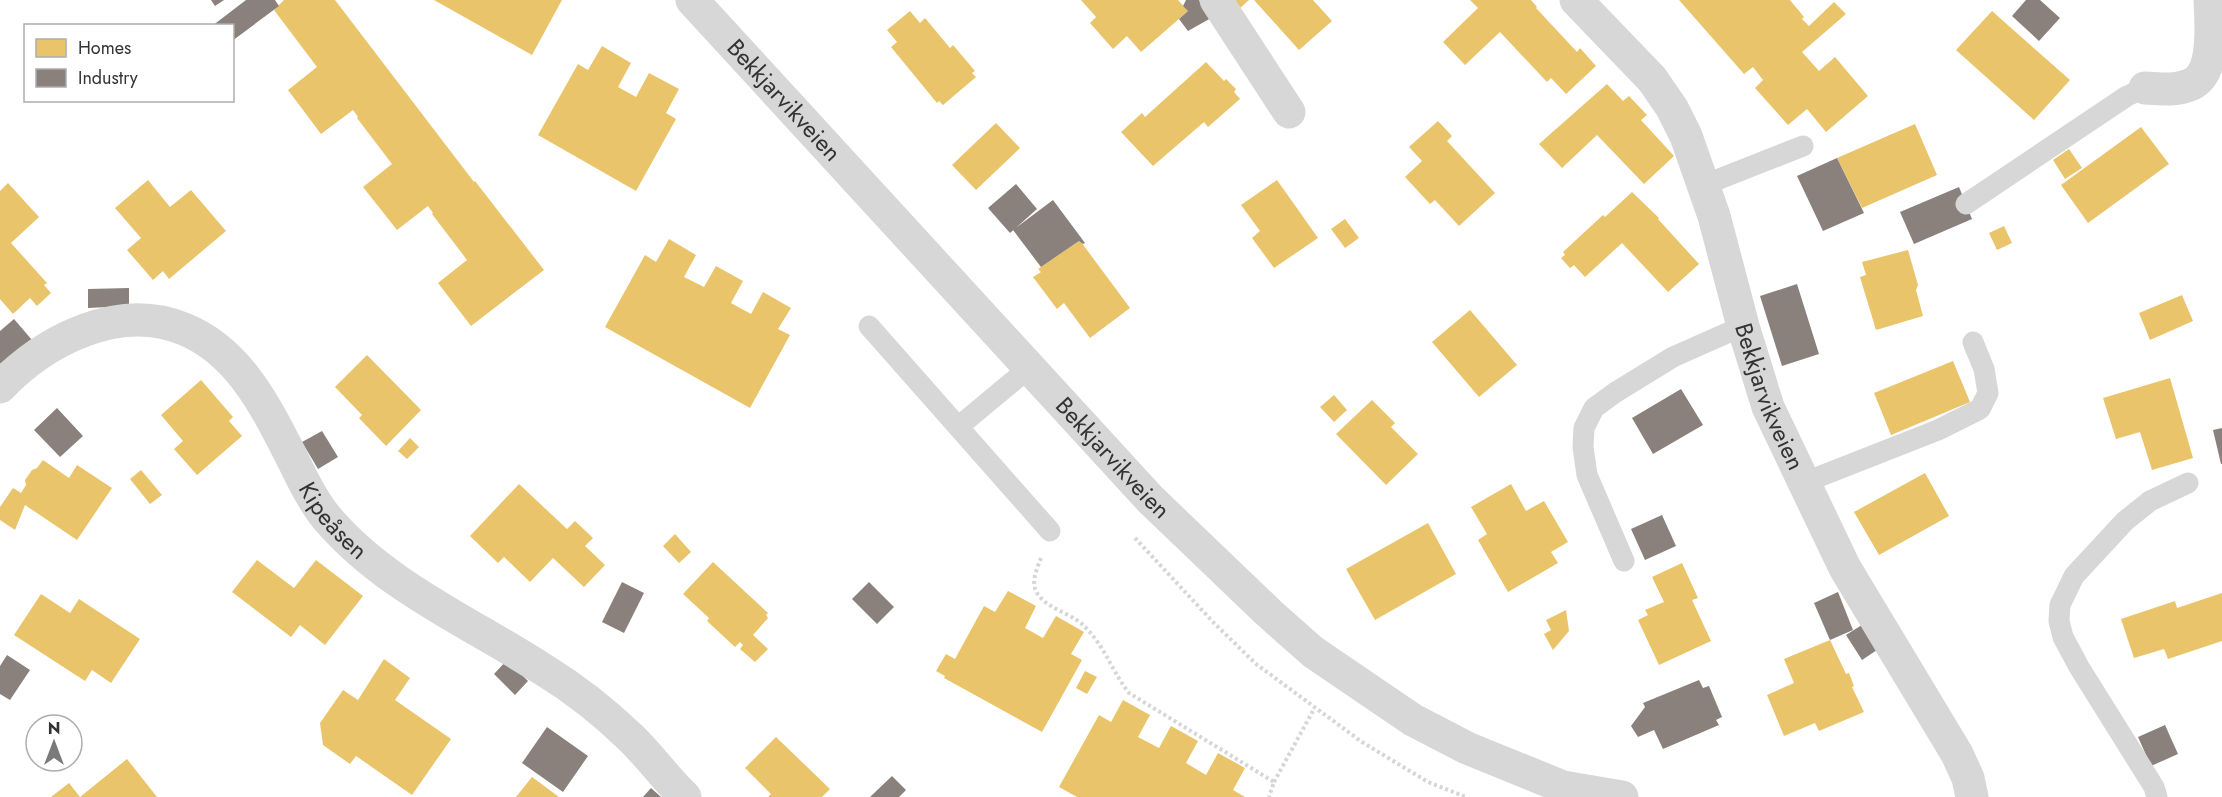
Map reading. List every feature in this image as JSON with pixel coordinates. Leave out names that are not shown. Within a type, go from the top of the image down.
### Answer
[{"type":"street","name":"Bekkjarvikveien","points":[[692,0],[1150,499],[1313,652],[1413,720],[1467,748],[1562,792],[1622,797]]},
{"type":"street","points":[[1216,0],[1289,112]]},
{"type":"street","name":"Bekkjarvikveien","points":[[1576,0],[1652,79],[1672,108],[1686,136],[1704,185],[1767,406],[1845,568],[1957,754],[1968,778],[1972,797]]},
{"type":"street","points":[[2145,88],[2184,87],[2202,77],[2208,61],[2211,0]]},
{"type":"street","name":"Kipeåsen","points":[[0,387],[26,362],[58,341],[95,326],[128,321],[158,322],[184,329],[212,345],[235,364],[253,388],[305,483],[326,516],[375,565],[408,588],[545,670],[588,700],[631,737],[685,797]]},
{"type":"lane","points":[[1966,204],[2127,96],[2145,88]]},
{"type":"lane","points":[[1704,185],[1803,146]]},
{"type":"lane","points":[[869,326],[1050,531]]},
{"type":"lane","points":[[1624,561],[1587,475],[1583,447],[1584,428],[1594,408],[1673,357],[1743,326]]},
{"type":"lane","points":[[1803,483],[1938,430],[1980,409],[1988,393],[1984,369],[1973,342]]},
{"type":"lane","points":[[958,427],[1029,368]]},
{"type":"lane","points":[[2157,797],[2154,787],[2079,668],[2063,637],[2059,621],[2060,605],[2074,576],[2125,521],[2150,501],[2188,483]]},
{"type":"path","points":[[1050,531],[1033,580],[1039,597],[1085,626],[1102,647],[1119,681],[1129,693],[1274,782]]},
{"type":"path","points":[[1269,797],[1274,782],[1315,708]]},
{"type":"building: Homes","points":[[284,0],[335,0],[544,270],[471,326],[438,283],[467,260],[428,206],[397,230],[363,187],[392,164],[353,110],[321,134],[288,90],[317,67],[274,10]]},
{"type":"building: Homes","points":[[434,0],[562,0],[532,55]]},
{"type":"building: Homes","points":[[1081,0],[1178,0],[1188,11],[1141,52],[1127,36],[1113,49],[1090,23],[1096,17]]},
{"type":"building: Homes","points":[[1232,0],[1249,0],[1239,9]]},
{"type":"building: Homes","points":[[1254,0],[1313,0],[1332,21],[1299,50]]},
{"type":"building: Homes","points":[[1470,0],[1531,0],[1577,52],[1580,48],[1596,66],[1566,94],[1551,78],[1547,82],[1500,32],[1465,65],[1443,42],[1478,8]]},
{"type":"building: Homes","points":[[1679,0],[1790,0],[1809,26],[1834,2],[1846,14],[1802,52],[1819,71],[1835,57],[1868,96],[1826,132],[1807,109],[1788,125],[1755,88],[1763,80],[1753,67],[1744,74]]},
{"type":"building: Homes","points":[[910,11],[920,23],[925,18],[950,48],[953,45],[975,71],[972,73],[976,77],[943,105],[939,101],[937,103],[891,47],[897,42],[887,30]]},
{"type":"building: Homes","points":[[1992,11],[2070,80],[2034,120],[1956,50]]},
{"type":"building: Homes","points":[[602,46],[631,63],[618,87],[636,97],[649,73],[679,89],[666,113],[676,119],[636,191],[538,135],[578,64],[588,70]]},
{"type":"building: Homes","points":[[1206,62],[1224,81],[1226,79],[1236,89],[1234,92],[1240,99],[1208,127],[1204,122],[1153,166],[1121,132],[1142,113],[1145,117]]},
{"type":"building: Homes","points":[[1607,84],[1623,101],[1629,96],[1647,115],[1641,120],[1674,156],[1644,184],[1597,135],[1562,168],[1539,144]]},
{"type":"building: Homes","points":[[1438,121],[1452,136],[1447,141],[1495,193],[1459,226],[1435,200],[1430,204],[1405,177],[1422,161],[1409,147]]},
{"type":"building: Homes","points":[[996,123],[1020,148],[976,190],[952,165]]},
{"type":"building: Homes","points":[[1915,124],[1937,175],[1862,208],[1837,158]]},
{"type":"building: Homes","points":[[2141,127],[2169,164],[2088,223],[2061,185]]},
{"type":"building: Homes","points":[[2069,149],[2082,168],[2065,179],[2053,160]]},
{"type":"building: Homes","points":[[148,180],[170,207],[191,190],[226,231],[169,279],[163,271],[153,280],[127,250],[141,238],[115,208]]},
{"type":"building: Homes","points":[[1277,180],[1318,238],[1274,268],[1252,238],[1260,231],[1241,205]]},
{"type":"building: Homes","points":[[8,183],[39,217],[11,243],[47,283],[44,285],[51,293],[37,306],[30,298],[13,314],[0,299],[0,191]]},
{"type":"building: Homes","points":[[1632,192],[1659,218],[1699,264],[1668,292],[1622,243],[1585,277],[1574,265],[1570,268],[1561,258],[1565,255],[1563,252]]},
{"type":"building: Homes","points":[[1345,219],[1359,238],[1345,248],[1331,229]]},
{"type":"building: Homes","points":[[2004,226],[2012,243],[1997,250],[1989,233]]},
{"type":"building: Homes","points":[[669,239],[696,255],[684,277],[704,287],[716,266],[743,281],[731,303],[751,314],[763,292],[791,308],[778,329],[790,335],[750,408],[605,327],[645,255],[656,262]]},
{"type":"building: Homes","points":[[1079,241],[1130,308],[1090,338],[1064,303],[1057,309],[1033,277],[1041,272],[1038,269]]},
{"type":"building: Homes","points":[[1908,250],[1918,285],[1916,290],[1923,316],[1876,330],[1860,277],[1866,275],[1862,262]]},
{"type":"building: Homes","points":[[2182,295],[2193,321],[2150,340],[2139,313]]},
{"type":"building: Homes","points":[[1470,310],[1517,365],[1479,397],[1432,342]]},
{"type":"building: Homes","points":[[367,355],[421,410],[386,446],[359,418],[362,415],[335,387]]},
{"type":"building: Homes","points":[[1953,361],[1970,402],[1891,435],[1874,393]]},
{"type":"building: Homes","points":[[2170,378],[2193,458],[2152,470],[2140,432],[2116,439],[2103,398]]},
{"type":"building: Homes","points":[[201,380],[233,417],[229,421],[242,436],[197,475],[174,449],[183,441],[161,415]]},
{"type":"building: Homes","points":[[1334,395],[1347,410],[1334,422],[1320,407]]},
{"type":"building: Homes","points":[[1372,400],[1395,423],[1391,427],[1418,454],[1386,485],[1336,434]]},
{"type":"building: Homes","points":[[410,438],[419,447],[407,459],[398,451]]},
{"type":"building: Homes","points":[[43,460],[69,478],[77,465],[112,488],[77,540],[25,505],[15,530],[0,520],[0,507],[13,488],[21,493],[26,485],[25,480]]},
{"type":"building: Homes","points":[[141,470],[162,495],[150,504],[130,479]]},
{"type":"building: Homes","points":[[1925,473],[1949,516],[1879,555],[1854,512]]},
{"type":"building: Homes","points":[[519,484],[567,529],[575,521],[593,538],[585,546],[605,565],[584,587],[553,558],[530,582],[504,557],[498,563],[470,536]]},
{"type":"building: Homes","points":[[1511,484],[1526,511],[1544,501],[1568,542],[1551,552],[1558,563],[1508,592],[1478,540],[1487,534],[1471,507]]},
{"type":"building: Homes","points":[[1428,523],[1456,574],[1375,620],[1346,569]]},
{"type":"building: Homes","points":[[675,534],[691,552],[679,563],[663,546]]},
{"type":"building: Homes","points":[[257,560],[294,588],[316,560],[363,596],[325,645],[300,625],[291,637],[232,592]]},
{"type":"building: Homes","points":[[713,562],[768,613],[766,615],[768,618],[753,635],[768,649],[755,662],[740,649],[743,645],[740,642],[735,647],[683,594]]},
{"type":"building: Homes","points":[[1682,563],[1698,598],[1692,600],[1711,641],[1659,665],[1638,620],[1648,615],[1645,610],[1664,602],[1652,577]]},
{"type":"building: Homes","points":[[1008,591],[1036,606],[1025,628],[1043,638],[1056,616],[1084,632],[1071,654],[1082,660],[1042,732],[944,678],[945,676],[936,671],[946,654],[955,659],[984,606],[995,612]]},
{"type":"building: Homes","points":[[2222,593],[2222,641],[2168,659],[2164,649],[2134,658],[2121,619],[2175,601],[2177,608]]},
{"type":"building: Homes","points":[[41,594],[70,613],[79,599],[140,639],[111,683],[92,670],[85,681],[14,635]]},
{"type":"building: Homes","points":[[1566,610],[1569,631],[1553,650],[1544,634],[1551,630],[1546,620]]},
{"type":"building: Homes","points":[[1830,640],[1846,674],[1849,673],[1854,686],[1852,687],[1864,712],[1819,731],[1815,723],[1784,736],[1767,695],[1794,683],[1784,659]]},
{"type":"building: Homes","points":[[384,659],[410,678],[395,700],[451,739],[412,795],[356,756],[350,764],[323,745],[320,723],[343,690],[358,700]]},
{"type":"building: Homes","points":[[1085,671],[1097,677],[1087,694],[1076,688]]},
{"type":"building: Homes","points":[[1123,700],[1150,715],[1138,737],[1159,748],[1171,726],[1198,741],[1186,763],[1206,775],[1218,753],[1245,768],[1233,790],[1245,797],[1077,797],[1059,787],[1099,715],[1111,722]]},
{"type":"building: Homes","points":[[776,737],[830,789],[822,797],[768,797],[771,794],[745,768]]},
{"type":"building: Homes","points":[[127,759],[157,797],[80,797]]},
{"type":"building: Homes","points":[[532,777],[559,797],[516,797]]},
{"type":"building: Homes","points":[[69,783],[80,797],[51,797]]},
{"type":"building: Industry","points":[[211,0],[224,0],[215,6]]},
{"type":"building: Industry","points":[[246,0],[275,0],[279,6],[234,40],[234,24],[215,24]]},
{"type":"building: Industry","points":[[1186,0],[1199,0],[1211,18],[1188,31],[1179,19],[1188,11],[1183,6]]},
{"type":"building: Industry","points":[[2026,0],[2040,0],[2060,18],[2039,41],[2012,16]]},
{"type":"building: Industry","points":[[1837,158],[1864,213],[1823,231],[1797,176]]},
{"type":"building: Industry","points":[[1016,184],[1037,209],[1010,233],[988,208]]},
{"type":"building: Industry","points":[[1959,187],[1972,219],[1914,244],[1900,212]]},
{"type":"building: Industry","points":[[1053,200],[1085,243],[1079,241],[1041,267],[1013,230]]},
{"type":"building: Industry","points":[[1797,284],[1819,354],[1782,366],[1760,296]]},
{"type":"building: Industry","points":[[129,288],[129,306],[88,308],[88,289]]},
{"type":"building: Industry","points":[[14,319],[32,340],[2,365],[0,363],[0,331]]},
{"type":"building: Industry","points":[[1681,389],[1703,425],[1653,454],[1632,418]]},
{"type":"building: Industry","points":[[57,408],[83,436],[60,457],[34,430]]},
{"type":"building: Industry","points":[[2222,428],[2222,464],[2221,464],[2213,430]]},
{"type":"building: Industry","points":[[322,431],[338,457],[318,469],[302,442]]},
{"type":"building: Industry","points":[[1662,515],[1676,546],[1645,560],[1631,529]]},
{"type":"building: Industry","points":[[622,582],[644,593],[624,633],[602,622]]},
{"type":"building: Industry","points":[[869,582],[894,607],[877,624],[852,599]]},
{"type":"building: Industry","points":[[1838,592],[1853,630],[1830,640],[1814,603]]},
{"type":"building: Industry","points":[[1865,623],[1880,648],[1862,660],[1846,635]]},
{"type":"building: Industry","points":[[7,655],[30,670],[10,700],[0,694],[0,666]]},
{"type":"building: Industry","points":[[507,660],[528,681],[515,695],[494,674]]},
{"type":"building: Industry","points":[[1699,680],[1703,688],[1709,686],[1722,717],[1716,720],[1719,725],[1663,749],[1654,730],[1638,737],[1631,726],[1645,707],[1643,703]]},
{"type":"building: Industry","points":[[2165,725],[2178,754],[2151,766],[2138,737]]},
{"type":"building: Industry","points":[[547,727],[588,756],[563,792],[522,763]]},
{"type":"building: Industry","points":[[892,776],[906,790],[899,797],[870,797]]},
{"type":"building: Industry","points":[[651,788],[661,797],[643,797]]}]
